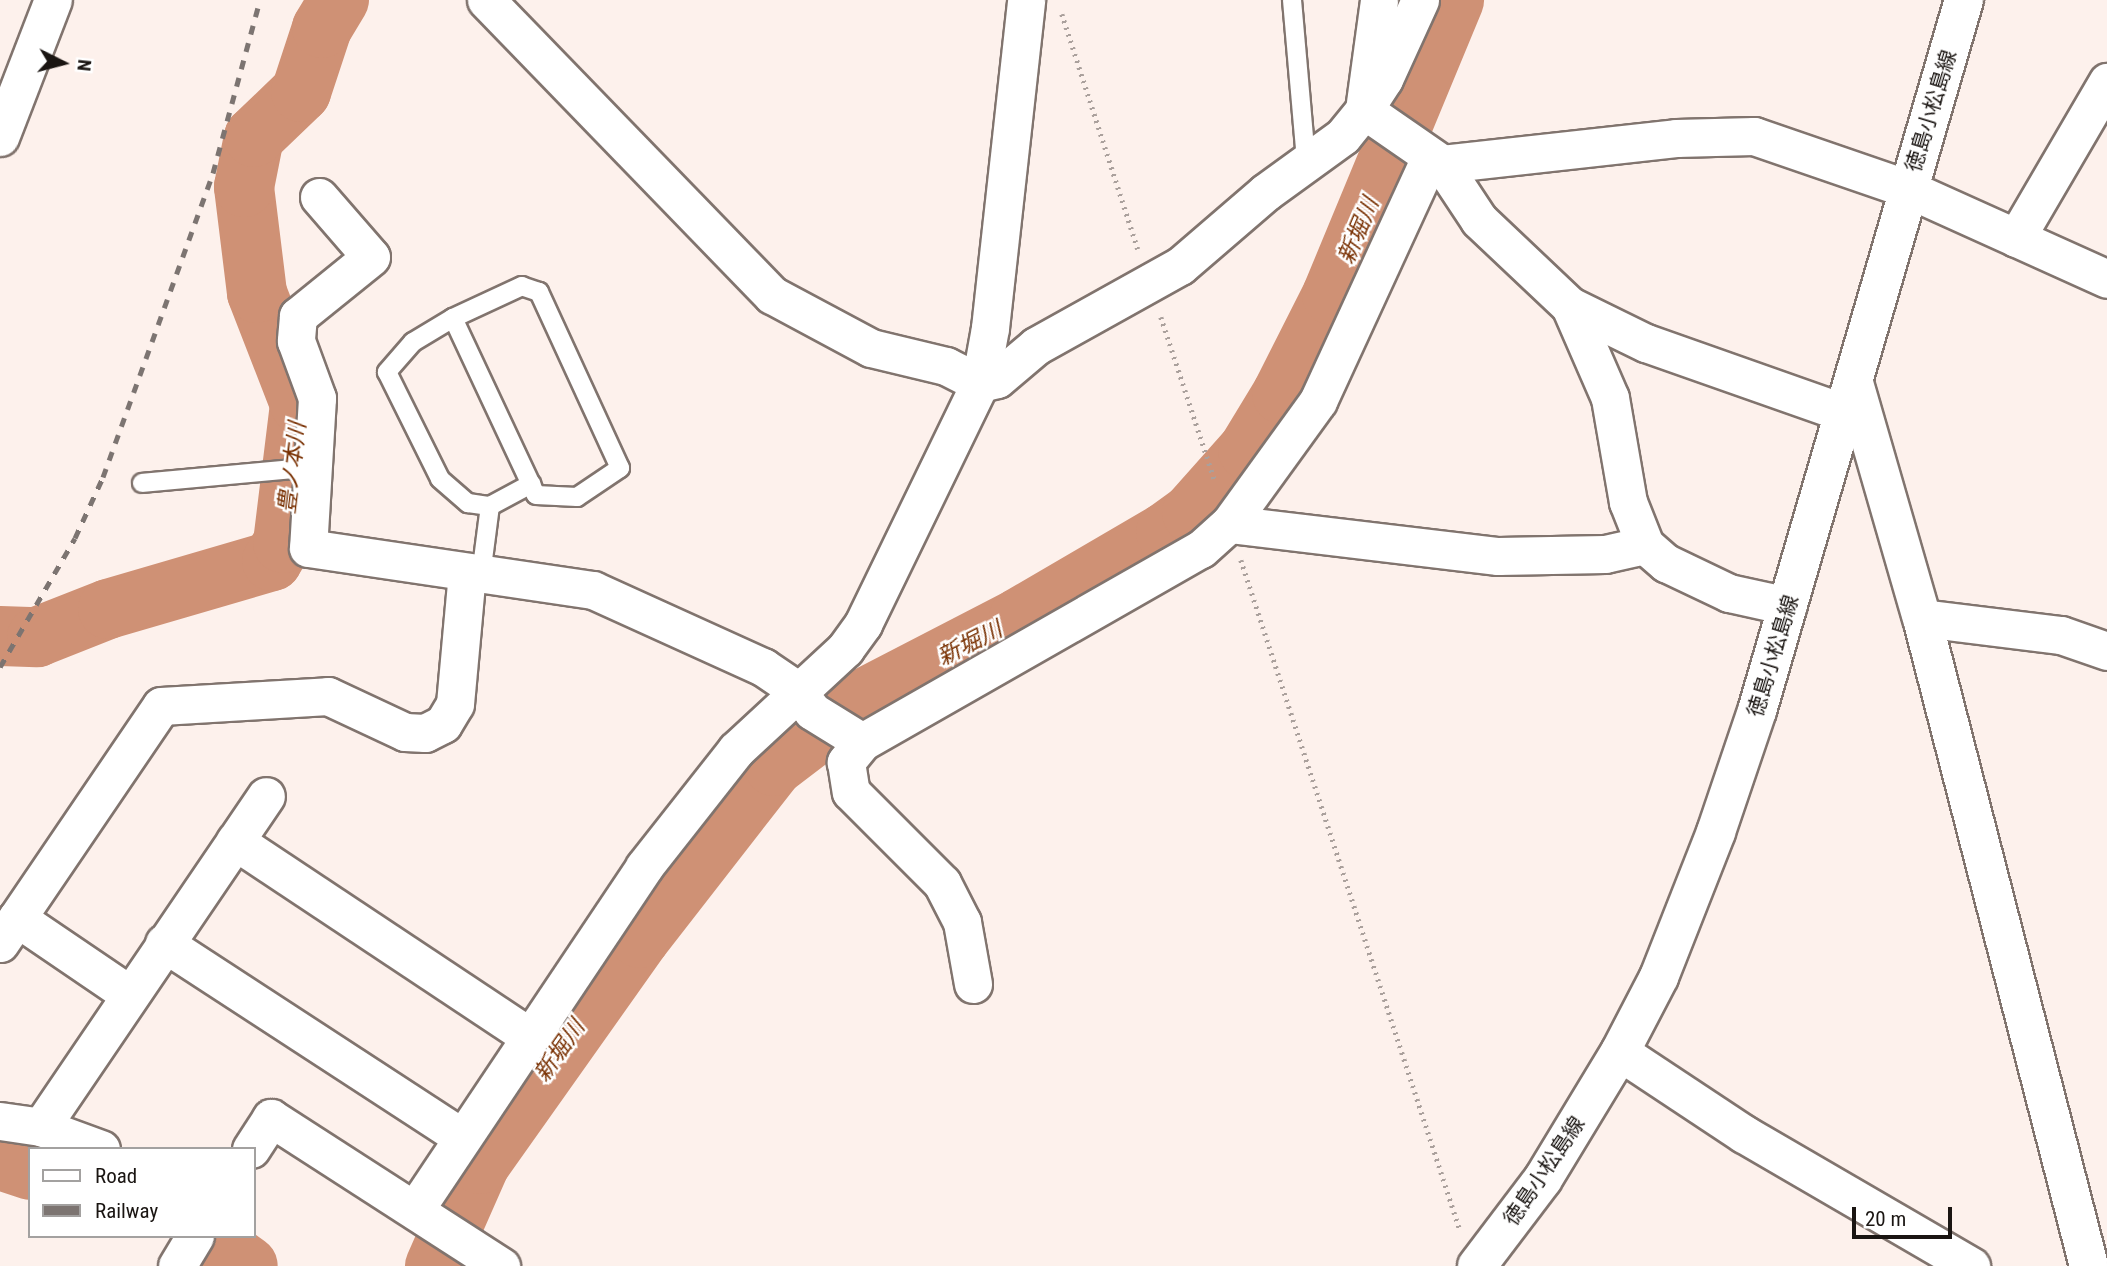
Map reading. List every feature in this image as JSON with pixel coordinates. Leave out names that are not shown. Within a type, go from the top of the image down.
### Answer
[{"type":"main road","name":"徳島小松島線","points":[[1470,1251],[1543,1179],[1620,1052],[1659,977],[1716,832],[1788,606],[1964,0]]},
{"type":"main road","points":[[1849,398],[1922,618],[2090,1260]]},
{"type":"street","points":[[0,137],[52,0]]},
{"type":"street","points":[[486,0],[772,295],[871,348],[946,366],[979,383],[997,379],[1036,346],[1149,282],[1218,237],[1306,161],[1371,116],[1384,79],[1420,0]]},
{"type":"street","points":[[423,1213],[460,1136],[644,867],[736,750],[804,700],[863,624],[979,383],[990,328],[1026,0]]},
{"type":"street","points":[[1371,116],[1379,0]]},
{"type":"street","points":[[2016,238],[2107,82]]},
{"type":"street","points":[[1371,116],[1431,157],[1479,220],[1570,306],[1646,343],[1849,398]]},
{"type":"street","points":[[1431,157],[1676,138],[1754,136],[1908,189],[2107,279]]},
{"type":"street","points":[[974,985],[961,922],[942,883],[851,792],[846,762],[858,739],[1201,549],[1229,524],[1318,401],[1431,157]]},
{"type":"street","points":[[319,197],[371,257],[298,316],[296,341],[317,398],[299,468],[308,548],[593,590],[763,667],[858,739]]},
{"type":"street","points":[[1570,306],[1610,398],[1628,502],[1645,545],[1666,563],[1729,593],[1788,606]]},
{"type":"street","points":[[1229,524],[1498,556],[1605,554],[1645,545]]},
{"type":"street","points":[[129,994],[9,931],[161,706],[328,696],[405,732],[425,733],[443,724],[455,704],[474,574]]},
{"type":"street","points":[[1922,618],[2061,635],[2107,651]]},
{"type":"street","points":[[41,1127],[266,796]]},
{"type":"street","points":[[235,841],[528,1036]]},
{"type":"street","points":[[164,943],[460,1136]]},
{"type":"street","points":[[1620,1052],[1930,1256],[1972,1266]]},
{"type":"street","points":[[252,1147],[271,1118],[472,1244],[501,1266]]},
{"type":"street","points":[[0,1121],[41,1127],[96,1147]]},
{"type":"lane","points":[[1292,0],[1306,161]]},
{"type":"lane","points":[[453,318],[531,484],[536,495],[577,498],[620,468],[539,292],[522,286],[453,318],[413,342],[387,372],[440,479],[468,503],[490,506],[531,484]]},
{"type":"lane","points":[[142,483],[299,468]]},
{"type":"lane","points":[[474,574],[490,506]]},
{"type":"path","points":[[1057,0],[1210,467]]},
{"type":"path","points":[[1229,524],[1470,1251]]},
{"type":"waterway","name":"豊ノ本川","points":[[0,636],[37,637],[108,609],[272,561],[283,543],[300,404],[257,293],[244,187],[254,137],[301,92],[322,28],[339,0]]},
{"type":"waterway","name":"新堀川","points":[[435,1266],[480,1164],[640,938],[774,766],[861,700],[1019,618],[1166,532],[1192,513],[1248,450],[1282,394],[1332,295],[1454,0]]},
{"type":"waterway","points":[[0,1160],[28,1169]]},
{"type":"waterway","points":[[208,1238],[248,1266]]},
{"type":"railway","points":[[0,667],[75,538],[103,477],[213,173],[260,0]]}]
